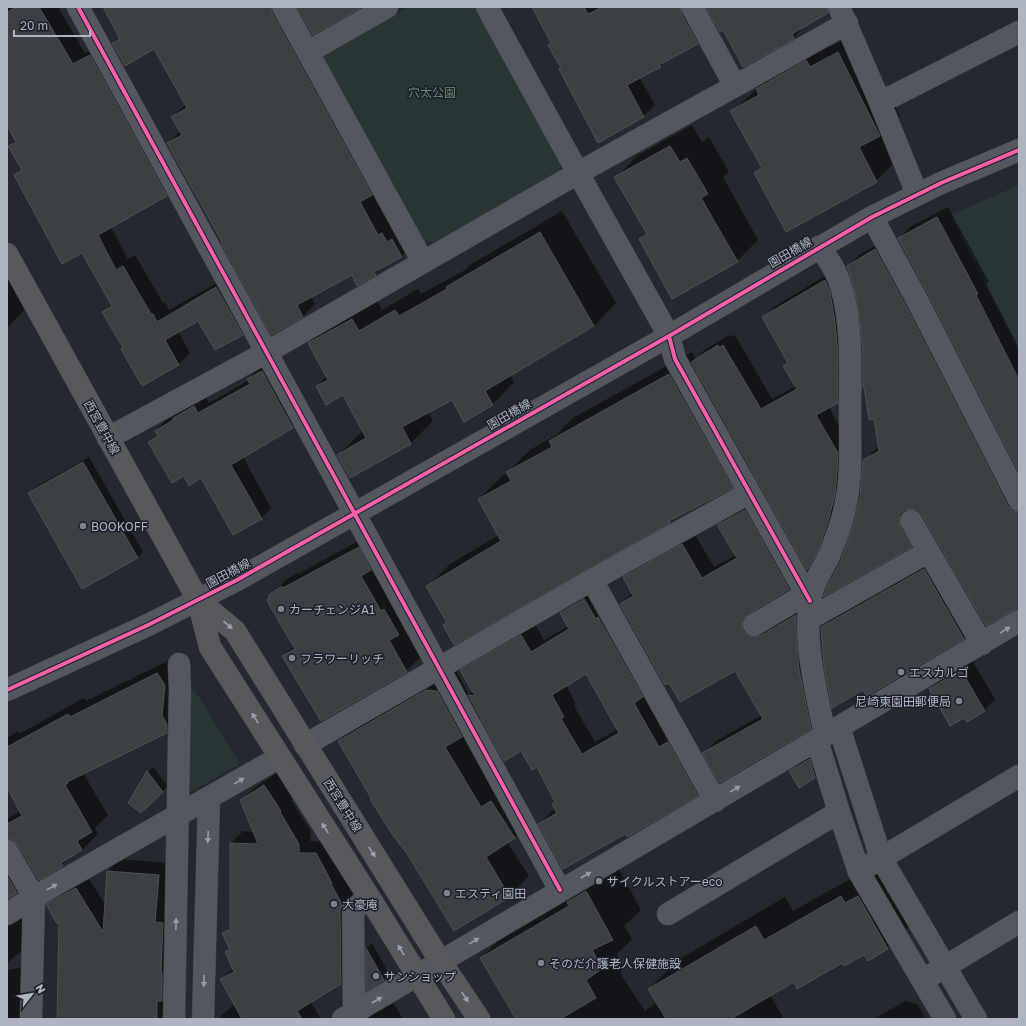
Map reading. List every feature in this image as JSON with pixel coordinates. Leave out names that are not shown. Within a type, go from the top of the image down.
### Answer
[{"type":"main road","name":"西宮豊中線","points":[[8,258],[198,600],[210,647],[369,897],[444,1019]]},
{"type":"main road","name":"西宮豊中線","points":[[198,600],[236,631],[305,745],[441,962],[479,1019]]},
{"type":"street","points":[[78,7],[560,890]]},
{"type":"street","points":[[283,7],[423,262]]},
{"type":"street","points":[[308,52],[387,7]]},
{"type":"street","points":[[487,7],[669,336],[675,359],[749,493],[808,605]]},
{"type":"street","points":[[692,7],[735,86]]},
{"type":"street","points":[[108,438],[267,352],[578,173],[735,86],[841,11],[917,194]]},
{"type":"street","points":[[879,100],[893,96],[1019,32]]},
{"type":"street","name":"園田橋線","points":[[7,690],[148,625],[237,580],[669,336],[872,217],[917,194],[1019,150]]},
{"type":"street","points":[[872,217],[917,300],[1019,500]]},
{"type":"street","points":[[819,247],[833,266],[842,289],[845,308],[850,362],[850,478],[846,506],[839,530],[812,591],[808,605],[812,666],[827,734],[838,812],[859,872],[945,1019]]},
{"type":"street","points":[[305,745],[592,580],[749,493]]},
{"type":"street","points":[[911,521],[982,644]]},
{"type":"street","points":[[754,625],[808,605],[928,552]]},
{"type":"street","points":[[592,580],[715,801]]},
{"type":"street","points":[[348,1016],[1019,621]]},
{"type":"street","points":[[174,1019],[180,689],[179,664]]},
{"type":"street","points":[[827,734],[881,858],[976,1019]]},
{"type":"street","points":[[7,914],[34,897],[177,817],[280,757]]},
{"type":"street","points":[[859,872],[1019,776]]},
{"type":"street","points":[[203,1019],[209,798]]},
{"type":"street","points":[[668,914],[838,812]]},
{"type":"street","points":[[7,851],[34,897],[31,1019]]},
{"type":"street","points":[[348,1016],[353,910],[369,897]]},
{"type":"street","points":[[922,981],[1019,922]]},
{"type":"street","points":[[175,956],[205,956]]},
{"type":"green space","name":"穴太公園","points":[[408,7],[477,7],[562,163],[557,173],[433,243],[423,240],[324,62],[324,55]]},
{"type":"green space","points":[[1019,185],[1019,353],[950,215]]},
{"type":"green space","points":[[194,689],[240,764],[189,793],[189,695]]},
{"type":"building","points":[[17,7],[39,7],[73,64],[90,55],[167,196],[98,235],[116,270],[123,266],[157,322],[216,287],[243,335],[215,350],[198,321],[165,340],[179,365],[142,386],[121,349],[123,348],[102,312],[112,306],[82,253],[62,264],[14,175],[22,170],[8,146],[16,142],[7,125],[7,12]]},
{"type":"building","points":[[103,7],[271,7],[272,13],[372,195],[360,202],[378,235],[382,233],[387,242],[392,239],[402,257],[374,272],[376,275],[357,286],[352,275],[297,305],[303,317],[271,335],[221,243],[222,242],[167,143],[182,135],[171,117],[187,108],[154,49],[125,66],[112,43],[119,40],[119,37]]},
{"type":"building","points":[[297,7],[362,7],[313,35]]},
{"type":"building","points":[[532,7],[584,7],[588,14],[603,7],[680,7],[681,13],[698,44],[659,65],[661,67],[627,85],[644,117],[598,143],[559,69],[561,68],[548,45],[551,43]]},
{"type":"building","points":[[706,7],[827,7],[828,13],[792,34],[794,39],[743,67],[723,30],[720,32]]},
{"type":"building","points":[[838,52],[880,136],[859,147],[877,182],[786,232],[754,173],[762,168],[730,111],[759,95],[756,89],[806,60],[810,67]]},
{"type":"building","points":[[670,146],[680,162],[687,158],[708,194],[701,198],[738,262],[672,299],[639,239],[647,234],[614,177]]},
{"type":"building","points":[[937,217],[978,294],[976,295],[1019,380],[1019,472],[898,238]]},
{"type":"building","points":[[540,232],[594,326],[485,391],[493,405],[464,422],[452,400],[402,427],[411,444],[350,478],[337,455],[366,438],[343,395],[326,405],[316,386],[328,380],[308,343],[352,319],[359,331],[395,310],[399,316],[447,289],[446,287]]},
{"type":"building","points":[[875,249],[906,306],[1008,506],[1013,511],[1019,512],[1019,607],[986,626],[918,510],[905,510],[900,514],[900,527],[912,547],[823,597],[841,561],[854,523],[860,497],[863,460],[879,451],[874,419],[869,420],[864,387],[863,388],[863,352],[860,319],[854,286],[847,266]]},
{"type":"building","points":[[825,280],[830,292],[835,322],[838,353],[838,403],[816,415],[838,453],[837,472],[835,494],[828,522],[818,551],[807,570],[691,362],[718,345],[719,348],[723,345],[761,409],[797,389],[783,366],[788,363],[762,317]]},
{"type":"building","points":[[262,371],[293,428],[231,465],[262,519],[233,535],[201,478],[189,486],[184,476],[172,483],[148,442],[158,436],[155,431],[173,420],[173,418],[194,406],[198,413],[250,384],[247,379]]},
{"type":"building","points":[[669,374],[733,488],[669,521],[670,523],[454,645],[443,625],[447,623],[426,586],[501,541],[478,499],[511,481],[506,472],[552,447],[549,441]]},
{"type":"building","name":"BOOKOFF","points":[[83,462],[138,558],[82,589],[28,493]]},
{"type":"building","points":[[745,510],[789,589],[747,615],[743,619],[743,631],[748,636],[760,636],[796,615],[799,670],[811,729],[719,783],[702,753],[763,719],[735,671],[680,702],[669,683],[665,685],[620,604],[633,596],[623,577],[682,544],[702,578],[737,558],[717,525]]},
{"type":"building","points":[[359,547],[371,570],[361,576],[381,611],[384,609],[399,635],[389,640],[407,672],[321,721],[282,656],[295,649],[267,601],[270,594],[282,586],[283,588]]},
{"type":"building","points":[[924,569],[964,639],[866,696],[863,690],[832,708],[824,666],[821,627]]},
{"type":"building","points":[[584,599],[596,619],[598,617],[643,697],[634,703],[659,747],[668,742],[698,796],[627,837],[625,834],[563,869],[538,824],[557,813],[552,804],[555,802],[537,767],[532,770],[521,751],[504,761],[468,695],[475,696],[460,670],[521,635],[531,652],[569,629],[560,613]],"holes":[[[586,674],[619,733],[582,754],[561,719],[564,717],[552,695]]]},
{"type":"building","points":[[961,670],[985,711],[967,722],[964,718],[950,726],[929,689]]},
{"type":"building","points":[[157,673],[165,686],[162,715],[167,725],[167,733],[67,782],[68,783],[65,785],[92,832],[77,841],[82,850],[61,863],[63,866],[39,880],[18,845],[13,840],[7,839],[7,824],[22,816],[7,787],[7,747],[68,714],[70,717]]},
{"type":"building","points":[[426,690],[437,691],[462,737],[445,747],[481,807],[491,801],[515,838],[486,857],[510,897],[454,931],[408,855],[392,834],[370,799],[371,798],[338,741]]},
{"type":"building","points":[[810,759],[815,778],[799,788],[789,771]]},
{"type":"building","points":[[147,771],[163,792],[141,813],[128,803]]},
{"type":"building","points":[[264,785],[281,811],[280,812],[299,844],[299,853],[316,853],[342,904],[340,910],[341,984],[297,1011],[302,1019],[242,1019],[220,979],[234,972],[225,951],[230,950],[222,933],[230,929],[230,843],[258,844],[240,800]]},
{"type":"building","points":[[107,871],[159,875],[155,922],[163,923],[161,972],[162,1001],[157,1001],[157,1019],[57,1019],[59,922],[57,924],[46,904],[76,888],[103,932]]},
{"type":"building","points":[[7,876],[17,893],[7,899]]},
{"type":"building","name":"そのだ介護老人保健施設","points":[[586,891],[613,940],[592,950],[603,968],[586,980],[596,998],[560,1019],[516,1019],[480,958],[569,906],[567,902]]},
{"type":"building","points":[[841,896],[845,903],[858,896],[888,949],[868,961],[864,955],[844,966],[842,963],[797,989],[794,982],[731,1019],[666,1019],[648,989],[756,926],[764,940]]},
{"type":"building","points":[[366,948],[384,980],[366,991]]},
{"type":"cycle path","points":[[78,7],[560,890]]},
{"type":"cycle path","points":[[7,690],[148,625],[237,580],[669,336],[872,217],[941,183],[1019,150]]},
{"type":"cycle path","points":[[669,336],[675,359],[810,601]]},
{"type":"place","name":"BOOKOFF","points":[[83,526]]},
{"type":"place","name":"カーチェンジA1","points":[[281,609]]},
{"type":"place","name":"フラワーリッチ","points":[[292,658]]},
{"type":"place","name":"エスカルゴ","points":[[901,672]]},
{"type":"place","name":"尼崎東園田郵便局","points":[[959,701]]},
{"type":"place","name":"サイクルストアーeco","points":[[599,881]]},
{"type":"place","name":"エスティ園田","points":[[447,893]]},
{"type":"place","name":"大豪庵","points":[[334,904]]},
{"type":"place","name":"そのだ介護老人保健施設","points":[[541,963]]},
{"type":"place","name":"サンショップ","points":[[376,976]]}]
